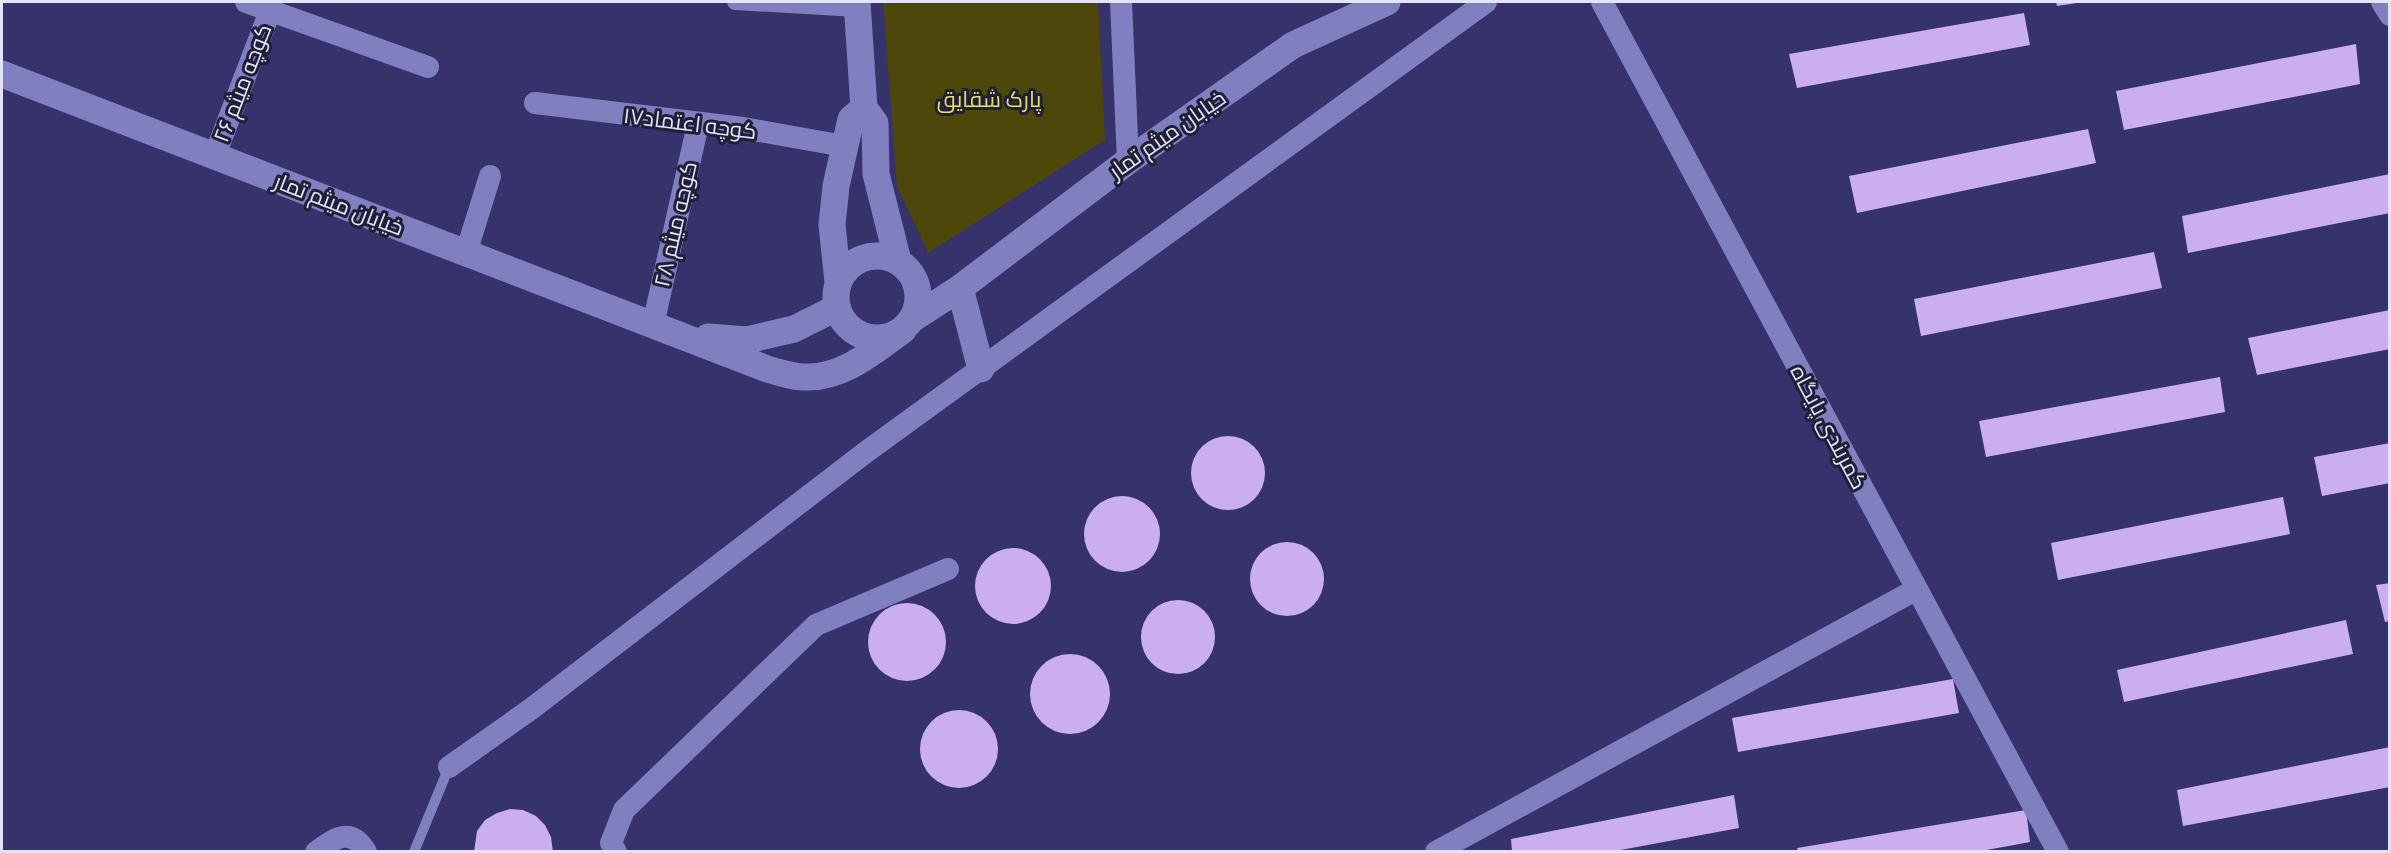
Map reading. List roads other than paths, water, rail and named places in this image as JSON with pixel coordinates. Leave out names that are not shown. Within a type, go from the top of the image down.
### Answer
[{"type":"street","points":[[246,2],[428,67]]},
{"type":"street","points":[[735,2],[857,5],[864,108],[875,123],[876,174],[904,266],[918,286],[919,302],[909,324],[889,338],[872,339],[856,334],[844,323],[837,295],[832,225],[844,146],[851,119],[864,108]]},
{"type":"street","points":[[1121,2],[1128,161]]},
{"type":"street","name":"خیابان میثم تمار","points":[[2,74],[767,369],[803,377],[827,375],[858,362],[1128,161],[1293,45],[1387,2]]},
{"type":"street","points":[[449,767],[531,709],[866,453],[1486,2]]},
{"type":"street","name":"کمربندی پایگاه","points":[[1602,2],[2058,852]]},
{"type":"street","points":[[2382,2],[2390,15]]},
{"type":"street","name":"کوچه میثم ۲۶","points":[[215,155],[270,10]]},
{"type":"street","name":"کوچه اعتماد۱۷","points":[[535,103],[743,128],[844,146]]},
{"type":"street","name":"کوچه میثم ۲۸","points":[[665,329],[698,124]]},
{"type":"street","points":[[466,253],[490,176]]},
{"type":"street","points":[[837,295],[851,264],[866,257],[882,256],[932,282],[960,288],[981,369]]},
{"type":"street","name":"خیابان میثم تمار","points":[[665,329],[747,340],[794,329],[837,295]]},
{"type":"street","points":[[616,852],[611,843],[624,810],[816,625],[948,568]]},
{"type":"street","points":[[1436,852],[1917,589]]},
{"type":"street","points":[[316,852],[336,837],[349,837],[360,842],[366,852]]},
{"type":"lane","points":[[414,852],[449,767]]},
{"type":"park label","name":"پارک شقایق","points":[[989,99]]}]
